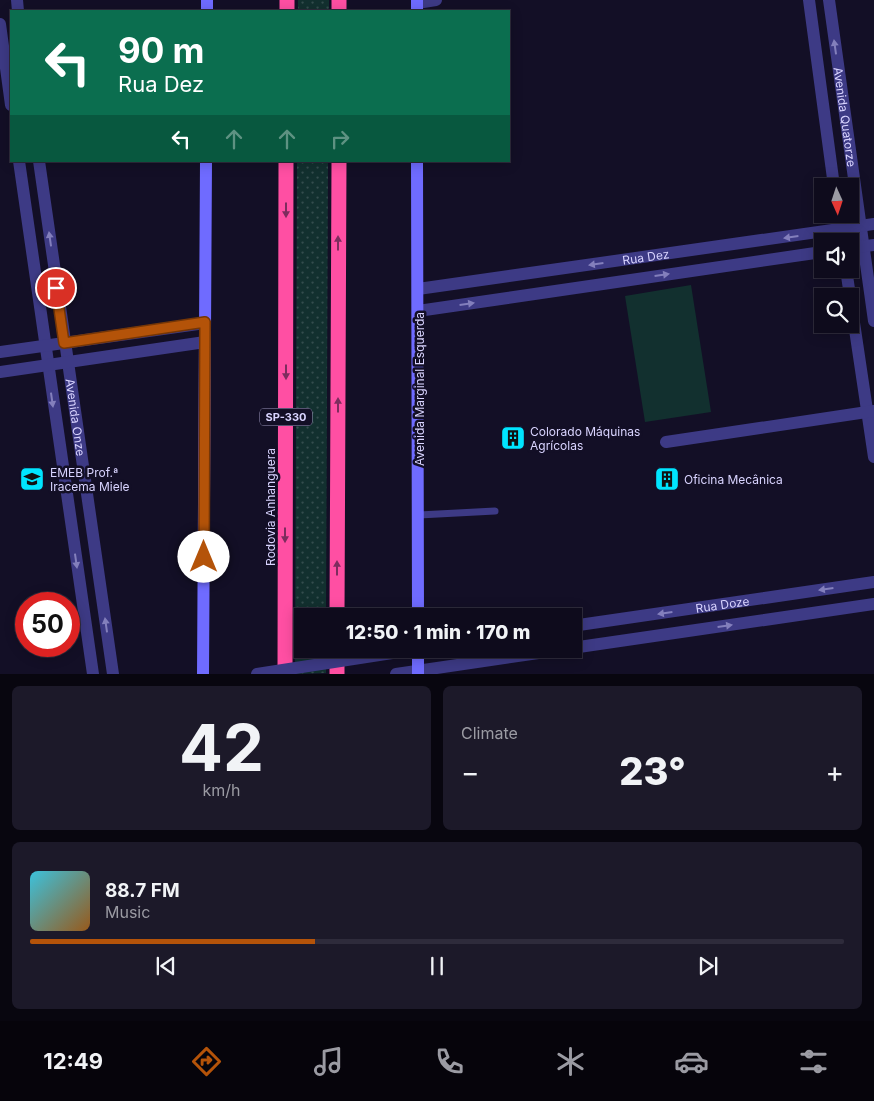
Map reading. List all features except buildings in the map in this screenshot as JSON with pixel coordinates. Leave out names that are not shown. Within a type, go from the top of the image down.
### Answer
[{"type":"highway","name":"Rodovia Anhanguera","points":[[285,674],[286,162]]},
{"type":"highway","points":[[337,608],[339,162]]},
{"type":"highway","points":[[337,658],[337,674]]},
{"type":"main road","points":[[204,674],[206,162]]},
{"type":"main road","name":"Avenida Marginal Esquerda","points":[[417,162],[418,608]]},
{"type":"main road","points":[[418,672],[419,658]]},
{"type":"street","points":[[417,5],[436,0]]},
{"type":"street","name":"Avenida Quatorze","points":[[809,0],[833,178]]},
{"type":"street","name":"Avenida Quatorze","points":[[829,0],[861,226],[869,246],[874,321]]},
{"type":"street","points":[[0,24],[5,43],[10,96]]},
{"type":"street","name":"Avenida Onze","points":[[19,162],[92,674]]},
{"type":"street","name":"Avenida Onze","points":[[39,162],[113,674]]},
{"type":"street","name":"Rua Dez","points":[[848,233],[861,226],[874,224]]},
{"type":"street","name":"Rua Dez","points":[[418,289],[814,240]]},
{"type":"street","name":"Rua Dez","points":[[418,311],[814,253]]},
{"type":"street","points":[[848,278],[871,412],[874,458]]},
{"type":"street","points":[[0,352],[205,322]]},
{"type":"street","points":[[0,372],[205,342]]},
{"type":"street","points":[[666,442],[871,412]]},
{"type":"street","name":"Rua Doze","points":[[582,625],[874,582]]},
{"type":"street","name":"Rua Doze","points":[[582,647],[874,604]]},
{"type":"street","points":[[257,674],[361,658]]},
{"type":"street","points":[[396,674],[508,658]]},
{"type":"lane","points":[[419,515],[495,511]]},
{"type":"green space","points":[[298,0],[329,0],[329,10],[298,10]]},
{"type":"green space","points":[[297,162],[328,162],[326,608],[295,608]]},
{"type":"green space","points":[[691,285],[711,412],[645,422],[625,296]]},
{"type":"green space","points":[[295,658],[326,658],[326,673],[295,674]]},
{"type":"place","name":"Colorado Máquinas Agrícolas","points":[[513,438]]},
{"type":"place","name":"EMEB Prof.ª Iracema Miele","points":[[32,479]]},
{"type":"place","name":"Oficina Mecânica","points":[[667,479]]},
{"type":"route","points":[[56,288],[64,343],[205,322],[204,557]]}]
